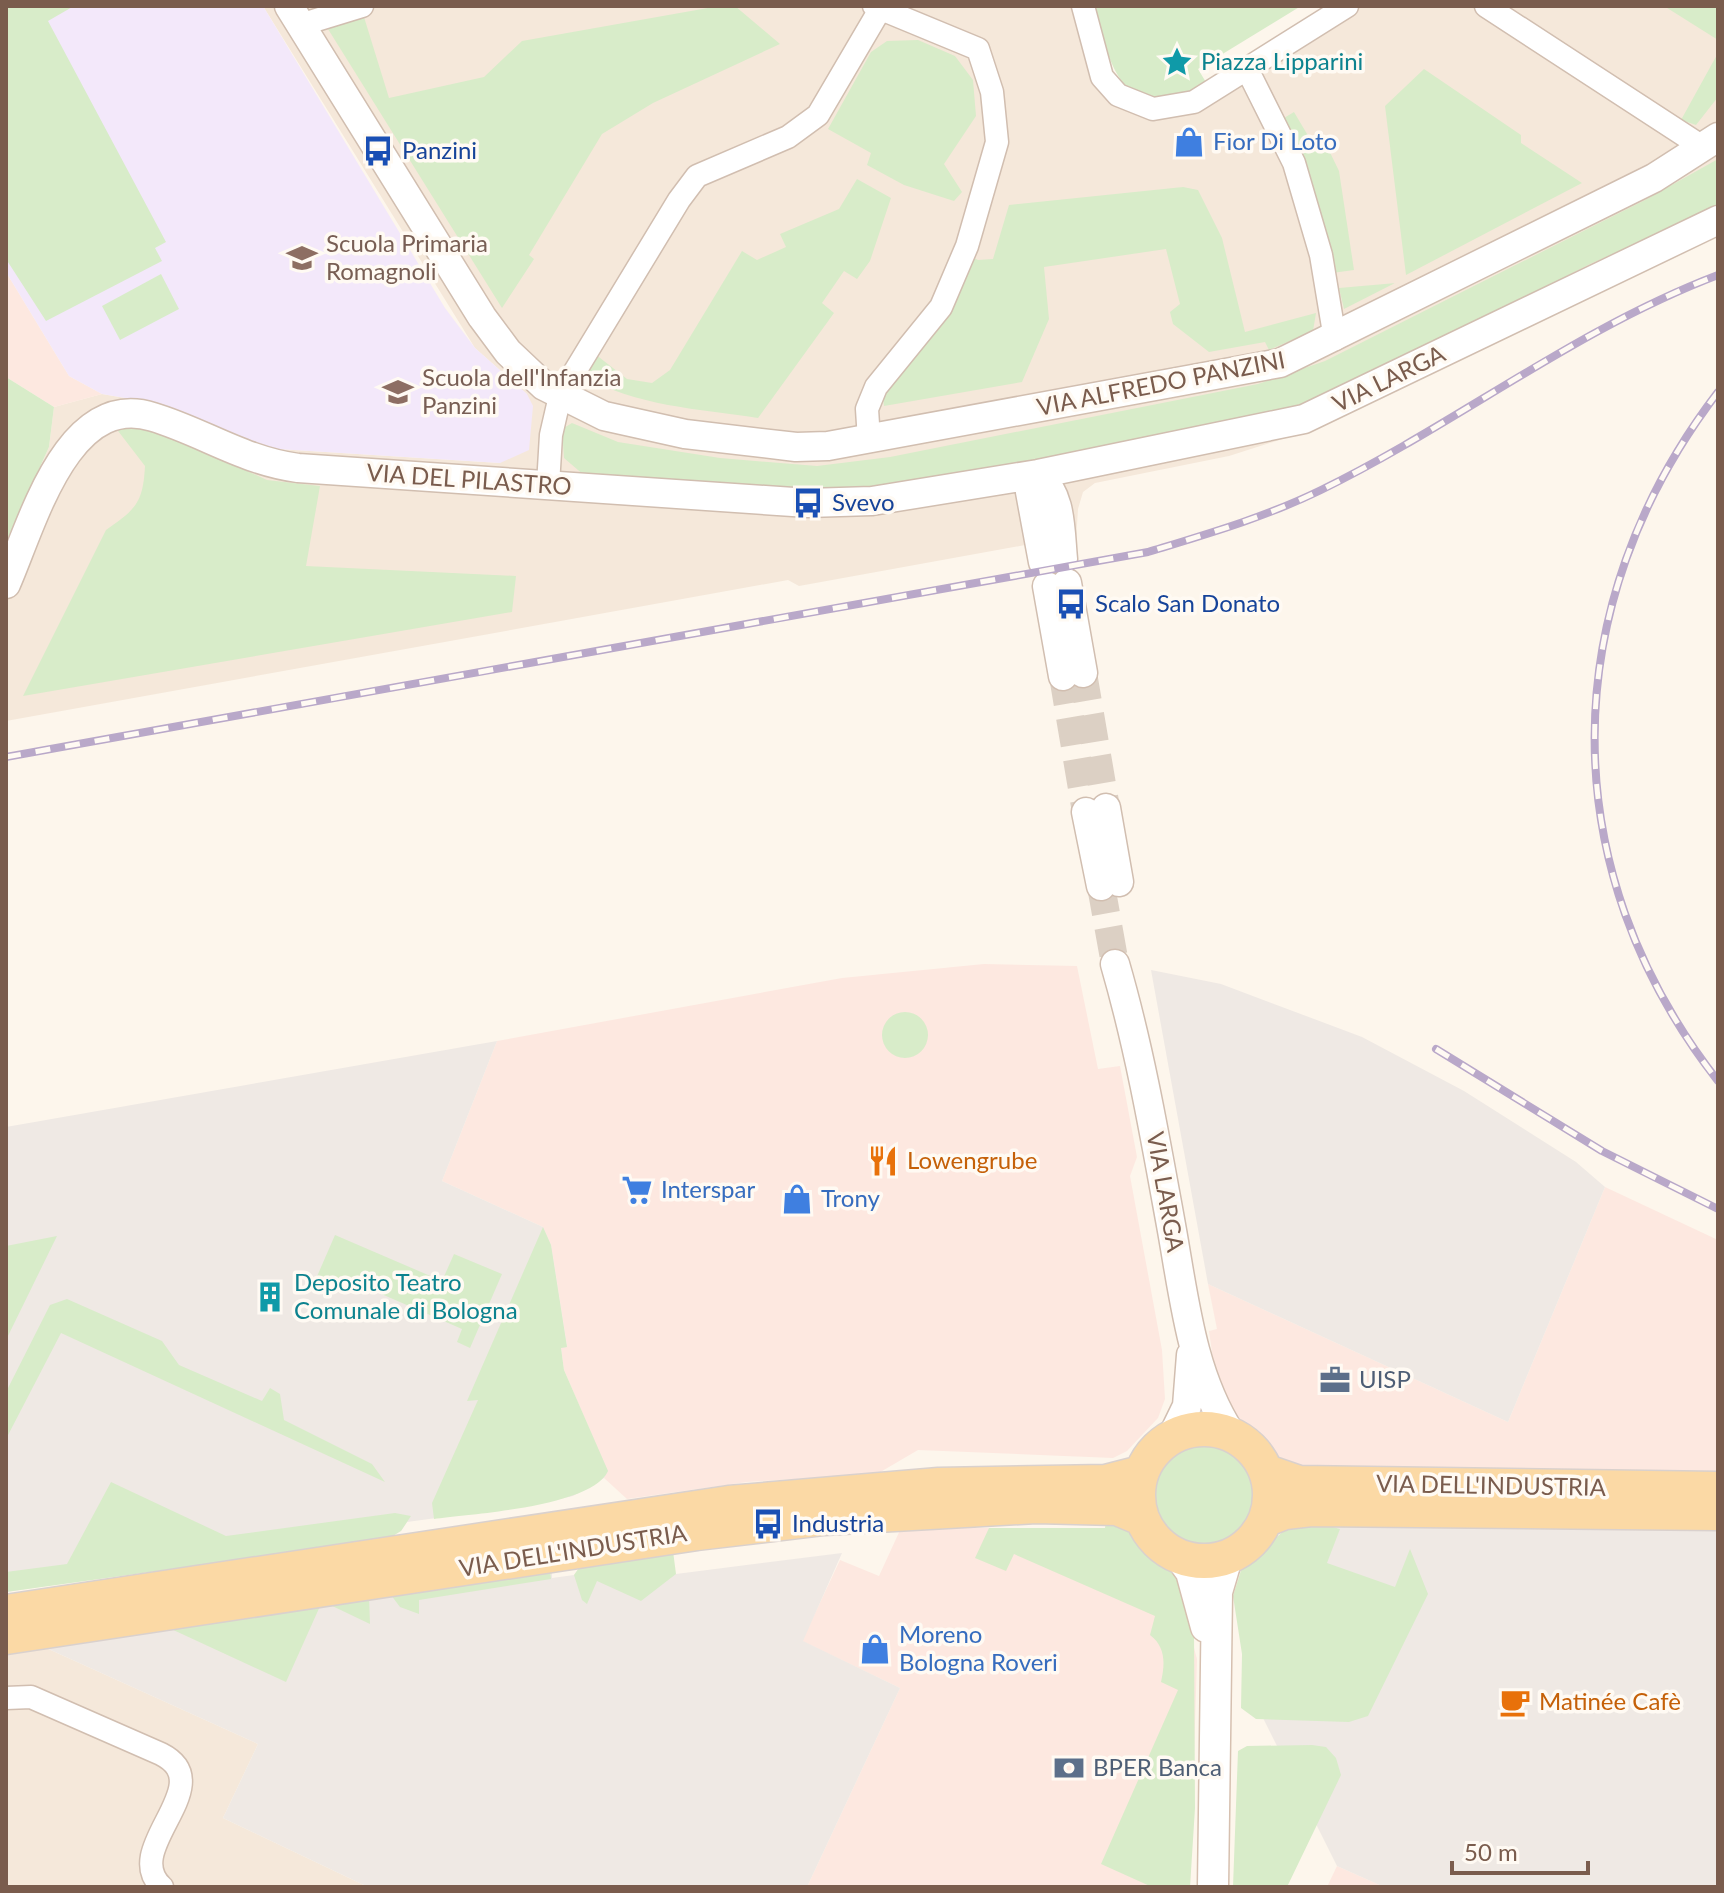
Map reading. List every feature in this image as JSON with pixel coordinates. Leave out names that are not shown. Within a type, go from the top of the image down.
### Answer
[{"type":"main road","points":[[1201,1429],[1231,1434],[1249,1446],[1267,1472],[1271,1496],[1267,1519],[1251,1543],[1227,1558],[1196,1561],[1181,1558],[1157,1542],[1141,1518],[1138,1496],[1141,1473],[1159,1447],[1172,1437],[1201,1429]]},
{"type":"main road","name":"VIA DELL'INDUSTRIA","points":[[1267,1472],[1299,1483],[1718,1489]]},
{"type":"main road","name":"VIA DELL'INDUSTRIA","points":[[6,1612],[729,1503],[939,1485],[1106,1482],[1141,1473]]},
{"type":"main road","name":"VIA DELL'INDUSTRIA","points":[[6,1637],[707,1531],[810,1519],[1036,1506],[1117,1508],[1141,1518]]},
{"type":"main road","name":"VIA DELL'INDUSTRIA","points":[[1267,1519],[1285,1512],[1311,1509],[1718,1513]]},
{"type":"main road","points":[[1181,1558],[1195,1585],[1218,1674]]},
{"type":"main road","points":[[1213,1887],[1218,1582],[1227,1558]]},
{"type":"street","points":[[295,15],[362,6]]},
{"type":"street","points":[[1083,6],[1102,77],[1131,103],[1153,109],[1175,108],[1194,102],[1347,6]]},
{"type":"street","points":[[1486,6],[1711,142]]},
{"type":"street","points":[[544,485],[560,396],[697,176],[788,137],[818,115],[879,7],[978,49],[992,92],[997,142],[967,246],[941,307],[876,387],[867,409],[869,440]]},
{"type":"street","name":"VIA ALFREDO PANZINI","points":[[295,15],[482,317],[508,352],[544,386],[560,396],[625,422],[685,434],[796,447],[869,440],[1280,363],[1335,339],[1654,178],[1711,142]]},
{"type":"street","points":[[1247,69],[1294,163],[1321,255],[1335,339]]},
{"type":"street","name":"VIA LARGA","points":[[1038,474],[1304,419],[1718,220]]},
{"type":"street","name":"VIA DEL PILASTRO","points":[[6,584],[61,461],[73,442],[88,427],[130,413],[153,416],[253,460],[275,465],[544,485],[840,504],[1038,474]]},
{"type":"street","points":[[1038,474],[1030,492],[1055,573],[1073,674]]},
{"type":"street","points":[[1096,810],[1110,884]]},
{"type":"street","name":"VIA LARGA","points":[[1124,962],[1192,1342],[1216,1412],[1231,1434]]},
{"type":"street","name":"VIA LARGA","points":[[1172,1437],[1187,1406],[1192,1342]]},
{"type":"street","points":[[6,1698],[31,1697],[161,1754],[175,1764],[181,1777],[181,1791],[151,1859],[152,1874],[162,1887]]},
{"type":"shaded area","points":[[6,6],[263,6],[445,308],[475,348],[527,394],[533,406],[529,450],[500,463],[262,448],[154,403],[102,394],[69,376],[6,272]]},
{"type":"shaded area","points":[[263,6],[1086,6],[1105,74],[1129,97],[1179,104],[1340,6],[1718,6],[1718,235],[1554,308],[1317,428],[1229,456],[1095,483],[1083,492],[1078,509],[1075,557],[1029,565],[1025,545],[799,586],[788,580],[6,721],[6,542],[49,447],[54,407],[102,394],[154,403],[262,448],[500,463],[527,394],[475,348]]},
{"type":"shaded area","points":[[6,272],[69,376],[102,394],[54,407],[6,377]]},
{"type":"shaded area","points":[[984,964],[1077,966],[1098,1069],[1120,1066],[1137,1157],[1130,1176],[1162,1350],[1165,1399],[1158,1418],[1127,1451],[1113,1458],[918,1450],[877,1474],[747,1482],[627,1499],[604,1478],[607,1470],[564,1370],[561,1348],[567,1346],[551,1245],[543,1227],[442,1181],[497,1041],[842,978]]},
{"type":"shaded area","points":[[1151,970],[1221,984],[1362,1037],[1464,1091],[1576,1162],[1605,1187],[1508,1422],[1208,1284]]},
{"type":"shaded area","points":[[497,1041],[442,1181],[543,1227],[551,1245],[567,1347],[561,1348],[563,1370],[608,1471],[604,1478],[573,1496],[533,1505],[407,1522],[401,1531],[6,1592],[6,1127]]},
{"type":"shaded area","points":[[1605,1187],[1718,1240],[1718,1476],[1323,1473],[1275,1459],[1239,1427],[1215,1373],[1209,1331],[1217,1329],[1208,1284],[1508,1422]]},
{"type":"shaded area","points":[[1106,1523],[1134,1536],[1152,1557],[1173,1570],[1197,1659],[1190,1887],[807,1887],[900,1688],[802,1641],[840,1560],[879,1576],[901,1528],[977,1524],[976,1528],[1105,1528]]},
{"type":"shaded area","points":[[1335,1525],[1718,1530],[1718,1887],[1384,1887],[1337,1866],[1245,1682],[1304,1528]]},
{"type":"shaded area","points":[[842,1553],[803,1641],[900,1688],[807,1887],[368,1887],[223,1818],[258,1744],[44,1647],[394,1592],[552,1573],[552,1578],[574,1575],[579,1568],[676,1574]]},
{"type":"shaded area","points":[[44,1647],[258,1744],[223,1818],[368,1887],[6,1887],[6,1653]]},
{"type":"shaded area","points":[[1337,1866],[1384,1887],[1327,1887]]},
{"type":"green space","points":[[6,6],[74,6],[48,21],[166,242],[155,248],[162,261],[46,321],[6,259]]},
{"type":"green space","points":[[719,6],[735,6],[780,44],[653,103],[602,134],[529,255],[534,259],[502,308],[328,29],[364,17],[389,98],[484,77],[522,41]]},
{"type":"green space","name":"Piazza Lipparini","points":[[1094,6],[1301,6],[1198,69],[1207,84],[1179,95],[1156,99],[1139,95],[1126,86],[1116,71],[1107,52]]},
{"type":"green space","points":[[1664,6],[1718,6],[1718,40]]},
{"type":"green space","points":[[918,40],[955,56],[973,80],[976,116],[944,164],[962,192],[954,201],[904,185],[867,165],[871,153],[828,129],[871,52],[887,41]]},
{"type":"green space","points":[[1718,53],[1718,97],[1696,125],[1681,120]]},
{"type":"green space","points":[[1424,69],[1521,135],[1521,143],[1582,183],[1406,275],[1385,106]]},
{"type":"green space","points":[[1294,112],[1310,139],[1321,134],[1339,171],[1354,270],[1332,273],[1313,185],[1284,118]]},
{"type":"green space","points":[[1718,159],[1718,208],[1590,264],[1392,366],[1316,399],[1252,420],[1056,459],[838,492],[585,476],[564,458],[562,429],[572,423],[618,442],[720,458],[817,466],[890,457],[1258,384],[1325,361],[1645,200]]},
{"type":"green space","points":[[857,179],[891,198],[870,261],[857,279],[844,271],[822,303],[834,313],[758,418],[646,400],[584,376],[595,354],[627,379],[652,383],[670,370],[742,251],[757,260],[786,247],[780,234],[839,209]]},
{"type":"green space","points":[[1183,187],[1198,190],[1222,238],[1245,332],[1316,313],[1313,331],[1269,350],[1265,342],[1209,352],[1173,324],[1170,312],[1180,304],[1166,249],[1044,267],[1049,319],[1022,382],[884,406],[883,398],[947,310],[968,255],[978,260],[993,259],[1009,205]]},
{"type":"green space","points":[[161,274],[179,309],[120,340],[102,306]]},
{"type":"green space","points":[[1395,283],[1344,309],[1339,288]]},
{"type":"green space","points":[[6,377],[54,407],[49,447],[6,542]]},
{"type":"green space","points":[[142,423],[267,480],[320,486],[306,566],[516,576],[512,612],[23,696],[106,530],[131,510],[140,497],[145,466],[115,427]]},
{"type":"green space","points":[[905,1012],[921,1019],[928,1035],[921,1051],[905,1058],[889,1051],[882,1035],[889,1019]]},
{"type":"green space","points":[[543,1227],[551,1245],[567,1347],[561,1348],[564,1370],[608,1471],[597,1483],[556,1501],[434,1519],[432,1503],[478,1400],[467,1401]]},
{"type":"green space","points":[[335,1235],[442,1281],[454,1254],[502,1274],[470,1348],[457,1342],[462,1329],[340,1276],[333,1290],[315,1281]]},
{"type":"green space","points":[[57,1236],[6,1340],[6,1246]]},
{"type":"green space","points":[[67,1299],[162,1341],[179,1365],[262,1401],[270,1388],[280,1394],[284,1420],[372,1464],[385,1482],[61,1333],[6,1439],[6,1392],[50,1305]]},
{"type":"green space","points":[[1204,1445],[1224,1448],[1247,1467],[1252,1476],[1255,1496],[1252,1516],[1233,1539],[1224,1544],[1204,1547],[1184,1544],[1161,1525],[1156,1516],[1153,1496],[1156,1476],[1175,1453],[1184,1448]]},
{"type":"green space","points":[[111,1482],[226,1536],[395,1513],[411,1516],[401,1531],[388,1539],[6,1592],[6,1572],[67,1564]]},
{"type":"green space","points":[[1314,1522],[1340,1529],[1327,1563],[1395,1587],[1410,1549],[1428,1594],[1368,1716],[1349,1722],[1256,1719],[1241,1708],[1242,1654],[1233,1596],[1243,1564],[1284,1531]]},
{"type":"green space","points":[[1106,1523],[1128,1529],[1152,1557],[1178,1575],[1194,1628],[1195,1808],[1190,1887],[1152,1887],[1101,1864],[1178,1690],[1161,1682],[1163,1656],[1150,1635],[1155,1616],[1014,1554],[1006,1571],[975,1558],[989,1528],[1105,1528]]},
{"type":"green space","points":[[673,1551],[676,1574],[641,1601],[597,1581],[587,1604],[582,1600],[574,1575],[579,1568]]},
{"type":"green space","points":[[550,1571],[551,1579],[419,1600],[419,1614],[400,1607],[391,1595]]},
{"type":"green space","points":[[369,1596],[370,1624],[326,1603]]},
{"type":"green space","points":[[321,1604],[286,1682],[169,1628]]},
{"type":"green space","points":[[1247,1746],[1326,1747],[1336,1758],[1341,1775],[1287,1887],[1233,1887],[1238,1751]]},
{"type":"tunnel","points":[[1083,673],[1106,808]]},
{"type":"tunnel","points":[[1063,676],[1086,812]]},
{"type":"tunnel","points":[[1101,886],[1115,964]]},
{"type":"railway","points":[[6,757],[1148,552],[1258,517],[1321,490],[1615,322],[1718,275]]},
{"type":"railway","points":[[1718,392],[1664,474],[1626,560],[1603,648],[1595,737],[1602,826],[1625,914],[1664,999],[1718,1081]]},
{"type":"railway","points":[[1436,1049],[1602,1151],[1718,1209]]},
{"type":"place","name":"Piazza Lipparini","points":[[1177,62]]},
{"type":"place","name":"Fior Di Loto","points":[[1189,142]]},
{"type":"place","name":"Panzini","points":[[378,151]]},
{"type":"place","name":"Scuola Primaria Romagnoli","points":[[302,258]]},
{"type":"place","name":"Scuola dell'Infanzia Panzini","points":[[398,392]]},
{"type":"place","name":"Svevo","points":[[808,503]]},
{"type":"place","name":"Scalo San Donato","points":[[1071,604]]},
{"type":"place","name":"Lowengrube","points":[[883,1161]]},
{"type":"place","name":"Interspar","points":[[637,1190]]},
{"type":"place","name":"Trony","points":[[797,1199]]},
{"type":"place","name":"Deposito Teatro Comunale di Bologna","points":[[270,1297]]},
{"type":"place","name":"UISP","points":[[1335,1380]]},
{"type":"place","name":"Industria","points":[[768,1524]]},
{"type":"place","name":"Moreno Bologna Roveri","points":[[875,1649]]},
{"type":"place","name":"Matinée Cafè","points":[[1515,1702]]},
{"type":"place","name":"BPER Banca","points":[[1069,1768]]}]
